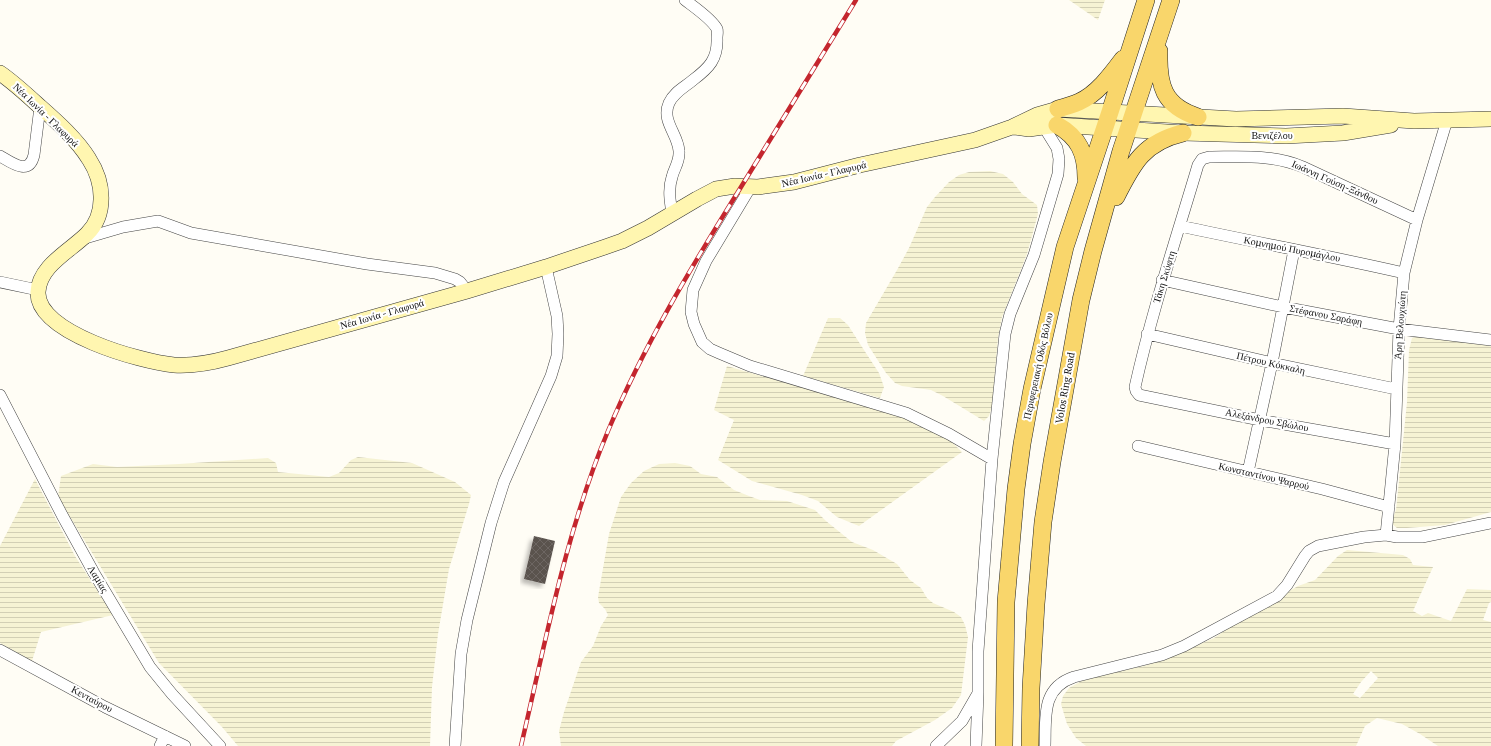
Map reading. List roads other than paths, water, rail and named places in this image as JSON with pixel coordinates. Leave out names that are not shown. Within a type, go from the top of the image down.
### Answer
[{"type":"main road","name":"Περιφερειακή Οδός Βόλου","points":[[1004,746],[1006,602],[1022,444],[1032,389],[1065,247],[1146,0]]},
{"type":"main road","points":[[1171,0],[1158,41],[1160,80],[1169,100],[1177,108],[1198,117]]},
{"type":"main road","name":"Volos Ring Road","points":[[1030,746],[1031,688],[1043,522],[1052,462],[1081,300],[1098,232],[1121,151],[1158,41]]},
{"type":"main road","points":[[1085,184],[1085,163],[1080,147],[1071,134],[1053,120],[1094,92],[1130,51]]},
{"type":"main road","name":"Νέα Ιωνία - Γλαφυρά","points":[[0,73],[40,107],[82,149],[92,165],[101,193],[101,209],[96,222],[87,234],[53,264],[44,274],[39,284],[39,302],[44,312],[60,326],[101,345],[137,358],[161,363],[183,365],[217,361],[467,291],[546,267],[622,241],[648,228],[716,189],[735,186],[750,188],[802,180],[860,165],[975,140],[1037,115],[1053,120],[1129,130]]},
{"type":"main road","name":"Νέα Ιωνία - Γλαφυρά","points":[[1012,126],[1029,129],[1053,120],[1110,112],[1134,113]]},
{"type":"main road","name":"Βενιζέλου","points":[[1134,113],[1236,119],[1343,116],[1414,121],[1491,119]]},
{"type":"main road","name":"Βενιζέλου","points":[[1129,130],[1286,136],[1343,133],[1414,121]]},
{"type":"main road","points":[[1098,232],[1124,178],[1141,154],[1158,142],[1183,133]]},
{"type":"street","points":[[672,213],[670,189],[672,175],[679,162],[680,152],[669,125],[666,112],[675,94],[707,70],[712,62],[718,42],[717,29],[712,22],[686,0]]},
{"type":"street","points":[[0,156],[24,167],[32,162],[40,107]]},
{"type":"street","points":[[976,746],[978,651],[992,459],[1008,323],[1034,254],[1058,174],[1058,148],[1053,120]]},
{"type":"street","name":"Άρη Βελουχιώτη","points":[[1386,535],[1394,444],[1399,329],[1404,273],[1417,220],[1447,120]]},
{"type":"street","name":"Ιωάννη Γούση-Ξάνθου","points":[[1202,159],[1209,157],[1269,158],[1286,161],[1299,165],[1417,220]]},
{"type":"street","name":"Τάκη Σκύφτη","points":[[1139,395],[1135,387],[1147,334],[1162,280],[1198,165],[1202,159]]},
{"type":"street","points":[[750,188],[706,261],[693,290],[691,312],[694,324],[702,342],[719,353],[750,366],[906,413],[949,434],[992,459]]},
{"type":"street","points":[[80,240],[123,226],[158,221],[191,232],[367,264],[435,273],[455,279],[460,282],[467,291]]},
{"type":"street","name":"Κομνημού Πυρομάγλου","points":[[1180,226],[1404,273]]},
{"type":"street","points":[[1248,472],[1272,364],[1294,250]]},
{"type":"street","points":[[456,746],[461,654],[467,620],[492,523],[504,482],[550,376],[557,356],[557,316],[546,267]]},
{"type":"street","name":"Στέφανου Σαράφη","points":[[1162,280],[1399,329],[1491,340]]},
{"type":"street","points":[[0,282],[38,290]]},
{"type":"street","name":"Πέτρου Κόκκαλη","points":[[1147,334],[1272,364],[1396,389]]},
{"type":"street","name":"Λαμίας","points":[[0,395],[65,522],[150,668],[220,746]]},
{"type":"street","name":"Αλεξάνδρου Σβώλου","points":[[1139,395],[1260,420],[1394,444]]},
{"type":"street","name":"Κωνσταντίνου Ψαρρού","points":[[1138,446],[1322,489],[1388,508]]},
{"type":"street","points":[[1045,746],[1048,702],[1053,691],[1065,681],[1074,677],[1162,655],[1184,646],[1276,596],[1287,586],[1305,556],[1313,549],[1338,541],[1386,535],[1396,537],[1422,537],[1491,523]]},
{"type":"street","name":"Κενταύρου","points":[[0,650],[105,707],[162,741],[185,746]]},
{"type":"street","points":[[936,746],[962,721],[978,694]]},
{"type":"railway","points":[[521,746],[548,626],[580,508],[593,469],[622,399],[653,337],[687,276],[856,0]]}]
